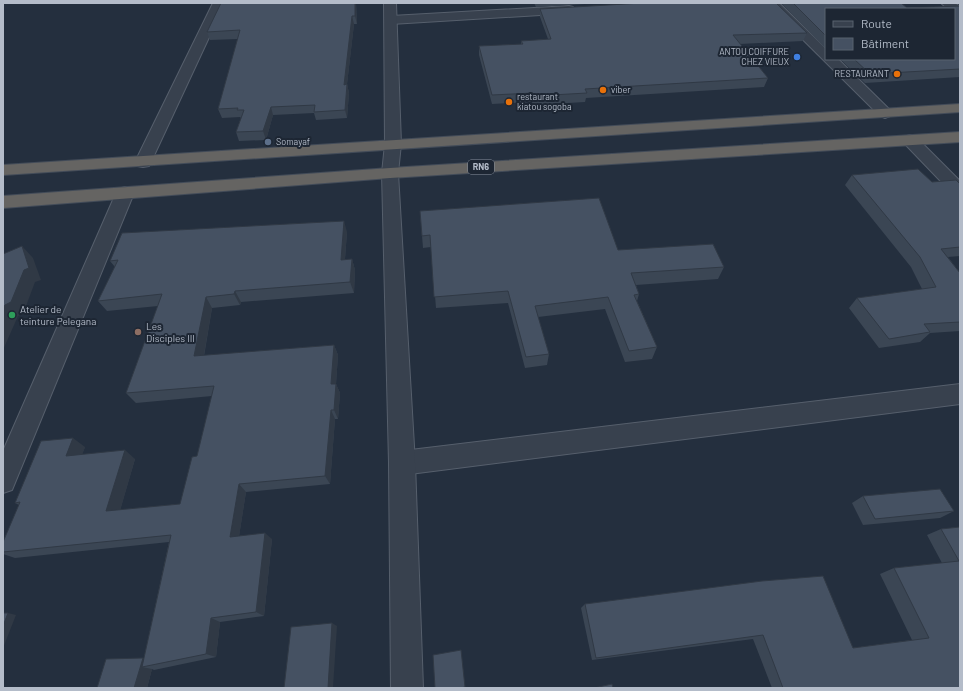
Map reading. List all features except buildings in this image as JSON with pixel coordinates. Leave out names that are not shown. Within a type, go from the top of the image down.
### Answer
[{"type":"highway","points":[[3,170],[960,108]]},
{"type":"highway","name":"RN6","points":[[3,202],[390,173],[960,137]]},
{"type":"street","points":[[143,162],[219,3]]},
{"type":"street","points":[[390,3],[393,144],[390,173],[402,463],[407,688]]},
{"type":"street","points":[[772,3],[825,55]]},
{"type":"street","points":[[391,20],[577,7]]},
{"type":"street","points":[[831,60],[885,113]]},
{"type":"street","points":[[910,140],[960,190]]},
{"type":"street","points":[[3,481],[125,193]]},
{"type":"street","points":[[402,463],[960,394]]},
{"type":"place","name":"ANTOU COIFFURE CHEZ VIEUX","points":[[797,57]]},
{"type":"place","name":"RESTAURANT","points":[[897,74]]},
{"type":"place","name":"viber","points":[[603,90]]},
{"type":"place","name":"restaurant kiatou sogoba","points":[[509,102]]},
{"type":"place","name":"Somayaf","points":[[268,142]]},
{"type":"place","name":"Atelier de teinture Pelegana","points":[[12,315]]},
{"type":"place","name":"Les Disciples III","points":[[138,332]]}]
